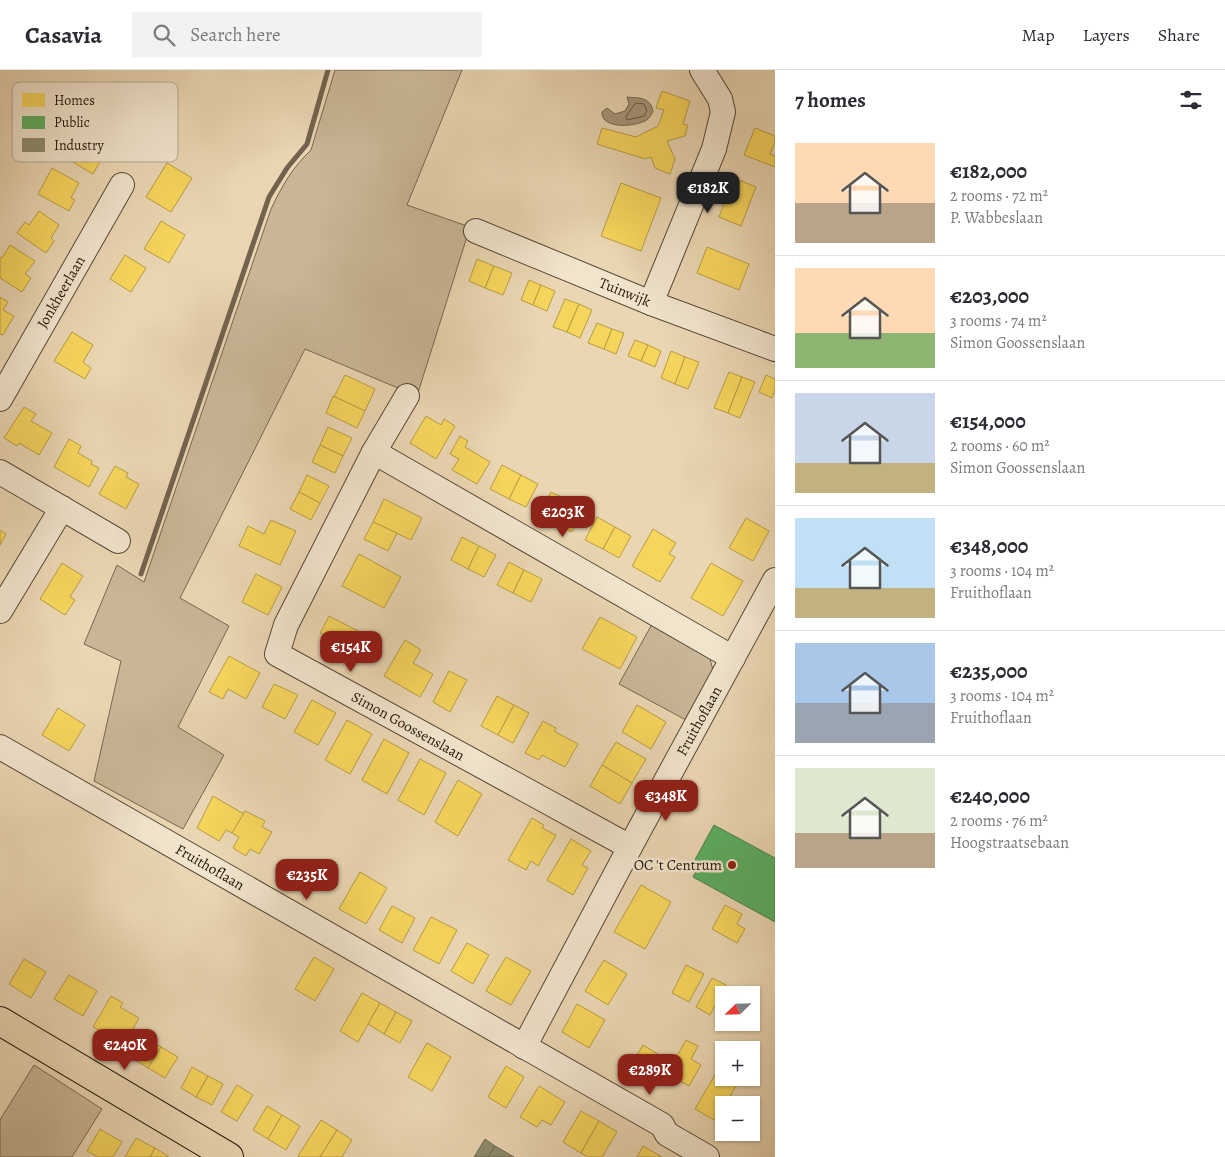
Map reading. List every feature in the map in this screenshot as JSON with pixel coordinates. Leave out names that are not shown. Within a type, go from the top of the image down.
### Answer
[{"type":"main road","points":[[0,1021],[229,1157]]},
{"type":"street","points":[[651,303],[714,149],[723,112],[720,99],[702,70]]},
{"type":"street","name":"Jonkheerlaan","points":[[0,399],[122,185]]},
{"type":"street","name":"Tuinwijk","points":[[476,231],[651,303],[775,349]]},
{"type":"street","name":"Simon Goossenslaan","points":[[407,396],[374,452],[286,625],[277,654],[630,847]]},
{"type":"street","points":[[374,452],[733,658]]},
{"type":"street","points":[[0,472],[118,541]]},
{"type":"street","points":[[0,611],[62,508]]},
{"type":"street","name":"Fruithoflaan","points":[[524,1047],[775,580]]},
{"type":"street","name":"Fruithoflaan","points":[[0,747],[662,1125],[667,1134],[707,1157]]},
{"type":"shaded area","points":[[335,70],[462,70],[407,205],[470,227],[417,396],[305,349],[180,598],[229,626],[178,727],[224,755],[183,829],[94,781],[121,661],[84,644],[117,565],[144,582],[271,209],[288,178],[311,150]]},
{"type":"shaded area","points":[[652,624],[709,655],[713,670],[686,720],[619,684]]},
{"type":"shaded area","points":[[34,1065],[102,1109],[72,1157],[0,1157],[0,1120]]},
{"type":"water","points":[[627,97],[644,99],[650,103],[653,112],[649,118],[643,122],[629,125],[607,122],[603,118],[602,112],[607,108],[615,114],[625,111],[629,104]]},
{"type":"building: Homes","points":[[662,91],[690,101],[683,124],[688,125],[685,136],[667,141],[675,159],[670,174],[655,168],[651,157],[645,159],[597,144],[602,128],[636,137],[658,126],[664,110],[656,108]]},
{"type":"building: Homes","points":[[755,128],[775,136],[775,142],[770,154],[775,156],[775,167],[744,155]]},
{"type":"building: Homes","points":[[73,162],[100,162],[93,174]]},
{"type":"building: Homes","points":[[167,163],[192,178],[171,212],[146,197]]},
{"type":"building: Homes","points":[[52,168],[79,183],[71,198],[75,200],[69,211],[38,194]]},
{"type":"building: Homes","points":[[734,178],[756,187],[741,226],[719,217]]},
{"type":"building: Homes","points":[[621,183],[661,198],[641,251],[601,236]]},
{"type":"building: Homes","points":[[39,211],[59,225],[51,238],[54,241],[46,253],[17,233],[25,222],[29,225]]},
{"type":"building: Homes","points":[[161,221],[185,235],[169,263],[144,249]]},
{"type":"building: Homes","points":[[10,245],[35,261],[25,274],[31,278],[22,292],[0,278],[0,257],[2,258]]},
{"type":"building: Homes","points":[[707,247],[749,264],[739,290],[697,273]]},
{"type":"building: Homes","points":[[125,255],[146,268],[131,292],[110,279]]},
{"type":"building: Homes","points":[[477,259],[494,266],[485,288],[469,281]]},
{"type":"building: Homes","points":[[494,266],[512,273],[503,295],[485,288]]},
{"type":"building: Homes","points":[[529,280],[541,285],[533,305],[521,300]]},
{"type":"building: Homes","points":[[541,285],[555,291],[547,311],[533,305]]},
{"type":"building: Homes","points":[[0,297],[8,302],[3,310],[14,316],[3,335],[0,334]]},
{"type":"building: Homes","points":[[565,299],[579,304],[567,332],[553,327]]},
{"type":"building: Homes","points":[[579,304],[592,310],[580,338],[567,332]]},
{"type":"building: Homes","points":[[597,323],[612,329],[604,349],[588,343]]},
{"type":"building: Homes","points":[[612,329],[624,333],[616,354],[604,349]]},
{"type":"building: Homes","points":[[72,332],[93,345],[83,362],[91,368],[85,379],[54,361]]},
{"type":"building: Homes","points":[[635,340],[648,345],[641,361],[628,356]]},
{"type":"building: Homes","points":[[648,345],[661,351],[655,367],[641,361]]},
{"type":"building: Homes","points":[[671,351],[685,357],[675,384],[661,378]]},
{"type":"building: Homes","points":[[685,357],[699,362],[688,389],[675,384]]},
{"type":"building: Homes","points":[[729,372],[742,377],[728,413],[714,408]]},
{"type":"building: Homes","points":[[345,375],[375,389],[365,411],[334,397]]},
{"type":"building: Homes","points":[[766,375],[775,379],[775,390],[772,398],[759,392]]},
{"type":"building: Homes","points":[[742,377],[755,382],[740,418],[728,413]]},
{"type":"building: Homes","points":[[333,396],[365,411],[357,428],[326,413]]},
{"type":"building: Homes","points":[[24,407],[36,414],[31,421],[52,433],[39,455],[19,443],[17,446],[4,438]]},
{"type":"building: Homes","points":[[426,416],[441,425],[444,419],[455,426],[436,459],[410,443]]},
{"type":"building: Homes","points":[[328,427],[352,438],[343,456],[320,445]]},
{"type":"building: Homes","points":[[460,436],[468,441],[465,447],[490,462],[477,484],[452,470],[459,459],[450,454]]},
{"type":"building: Homes","points":[[69,439],[81,446],[78,453],[92,461],[91,464],[99,468],[89,487],[54,467]]},
{"type":"building: Homes","points":[[320,445],[343,456],[335,473],[312,462]]},
{"type":"building: Homes","points":[[502,465],[521,475],[509,499],[490,489]]},
{"type":"building: Homes","points":[[115,466],[128,473],[126,477],[139,484],[126,509],[99,494]]},
{"type":"building: Homes","points":[[307,475],[329,486],[320,503],[299,492]]},
{"type":"building: Homes","points":[[521,475],[538,484],[526,507],[509,499]]},
{"type":"building: Homes","points":[[299,492],[320,503],[311,520],[290,509]]},
{"type":"building: Homes","points":[[551,492],[568,500],[556,524],[539,516]]},
{"type":"building: Homes","points":[[384,499],[422,518],[411,540],[373,522]]},
{"type":"building: Homes","points":[[568,500],[584,508],[572,532],[556,524]]},
{"type":"building: Homes","points":[[597,517],[615,527],[603,549],[585,540]]},
{"type":"building: Homes","points":[[746,518],[769,531],[753,561],[729,548]]},
{"type":"building: Homes","points":[[271,520],[296,531],[280,565],[239,546],[248,526],[264,534]]},
{"type":"building: Homes","points":[[373,522],[397,533],[388,551],[364,539]]},
{"type":"building: Homes","points":[[615,527],[631,536],[619,558],[603,549]]},
{"type":"building: Homes","points":[[653,529],[676,543],[669,554],[675,557],[660,582],[632,566]]},
{"type":"building: Homes","points":[[0,530],[6,534],[0,545]]},
{"type":"building: Homes","points":[[462,537],[479,546],[468,569],[451,560]]},
{"type":"building: Homes","points":[[479,546],[496,555],[484,577],[468,569]]},
{"type":"building: Homes","points":[[359,554],[401,577],[384,608],[342,586]]},
{"type":"building: Homes","points":[[509,562],[524,570],[513,593],[497,585]]},
{"type":"building: Homes","points":[[62,563],[83,576],[70,597],[75,600],[65,615],[40,599]]},
{"type":"building: Homes","points":[[711,563],[743,581],[723,616],[691,598]]},
{"type":"building: Homes","points":[[524,570],[542,579],[531,602],[513,593]]},
{"type":"building: Homes","points":[[256,574],[282,587],[268,615],[242,602]]},
{"type":"building: Homes","points":[[329,616],[364,634],[356,651],[320,633]]},
{"type":"building: Homes","points":[[600,617],[637,637],[620,669],[582,649]]},
{"type":"building: Homes","points":[[405,640],[421,650],[413,663],[433,674],[420,697],[384,676]]},
{"type":"building: Homes","points":[[229,656],[260,673],[246,699],[228,689],[223,699],[209,692]]},
{"type":"building: Homes","points":[[449,671],[467,680],[450,712],[433,702]]},
{"type":"building: Homes","points":[[274,684],[298,695],[285,719],[262,707]]},
{"type":"building: Homes","points":[[497,696],[514,705],[498,735],[481,726]]},
{"type":"building: Homes","points":[[312,700],[336,713],[318,745],[294,732]]},
{"type":"building: Homes","points":[[514,705],[529,713],[513,743],[498,735]]},
{"type":"building: Homes","points":[[637,705],[666,722],[651,749],[622,732]]},
{"type":"building: Homes","points":[[58,708],[85,725],[69,751],[42,735]]},
{"type":"building: Homes","points":[[347,720],[372,734],[350,774],[325,760]]},
{"type":"building: Homes","points":[[543,721],[556,728],[554,731],[578,744],[565,767],[542,755],[539,760],[525,753]]},
{"type":"building: Homes","points":[[384,739],[409,753],[387,794],[362,780]]},
{"type":"building: Homes","points":[[616,742],[646,759],[632,783],[602,765]]},
{"type":"building: Homes","points":[[420,759],[446,773],[424,815],[398,800]]},
{"type":"building: Homes","points":[[602,765],[632,783],[620,804],[590,786]]},
{"type":"building: Homes","points":[[458,780],[482,794],[458,836],[435,822]]},
{"type":"building: Homes","points":[[213,796],[244,814],[232,833],[226,830],[219,841],[197,828]]},
{"type":"building: Homes","points":[[245,811],[265,821],[262,827],[272,832],[259,854],[250,849],[246,856],[233,848],[239,837],[232,833]]},
{"type":"building: Homes","points":[[532,818],[544,825],[542,828],[556,835],[538,866],[531,861],[526,870],[508,860]]},
{"type":"building: Homes","points":[[571,839],[591,851],[582,865],[588,868],[573,895],[547,880]]},
{"type":"building: Homes","points":[[360,872],[387,888],[366,924],[339,909]]},
{"type":"building: Homes","points":[[641,885],[671,902],[645,949],[614,932]]},
{"type":"building: Homes","points":[[725,905],[742,914],[737,924],[745,929],[737,943],[712,929]]},
{"type":"building: Homes","points":[[392,906],[415,918],[402,943],[379,930]]},
{"type":"building: Homes","points":[[431,917],[457,930],[439,964],[413,950]]},
{"type":"building: Homes","points":[[467,943],[489,955],[473,984],[451,971]]},
{"type":"building: Homes","points":[[314,957],[334,969],[315,1001],[295,989]]},
{"type":"building: Homes","points":[[506,957],[531,971],[511,1005],[486,991]]},
{"type":"building: Homes","points":[[24,959],[46,972],[31,998],[9,984]]},
{"type":"building: Homes","points":[[604,960],[627,974],[608,1005],[585,991]]},
{"type":"building: Homes","points":[[686,965],[704,974],[689,1002],[672,993]]},
{"type":"building: Homes","points":[[69,975],[97,991],[83,1016],[54,999]]},
{"type":"building: Homes","points":[[712,978],[726,985],[715,986],[715,1006],[710,1015],[696,1007]]},
{"type":"building: Homes","points":[[362,993],[380,1003],[358,1042],[340,1031]]},
{"type":"building: Homes","points":[[111,996],[123,1003],[120,1007],[139,1018],[124,1044],[93,1027]]},
{"type":"building: Homes","points":[[380,1003],[396,1012],[384,1034],[368,1024]]},
{"type":"building: Homes","points":[[577,1004],[605,1020],[589,1048],[562,1032]]},
{"type":"building: Homes","points":[[396,1012],[412,1021],[400,1043],[384,1034]]},
{"type":"building: Homes","points":[[145,1037],[161,1047],[148,1068],[132,1058]]},
{"type":"building: Homes","points":[[686,1040],[698,1046],[691,1059],[701,1065],[689,1086],[667,1074]]},
{"type":"building: Homes","points":[[427,1043],[451,1057],[432,1091],[408,1077]]},
{"type":"building: Homes","points":[[643,1045],[661,1056],[644,1084],[626,1074]]},
{"type":"building: Homes","points":[[161,1047],[178,1057],[165,1078],[148,1068]]},
{"type":"building: Homes","points":[[506,1066],[524,1077],[506,1108],[488,1097]]},
{"type":"building: Homes","points":[[192,1067],[208,1076],[196,1097],[181,1088]]},
{"type":"building: Homes","points":[[715,1075],[715,1086],[736,1086],[730,1096],[715,1096],[715,1120],[695,1109]]},
{"type":"building: Homes","points":[[208,1076],[223,1084],[212,1105],[196,1097]]},
{"type":"building: Homes","points":[[237,1085],[253,1095],[237,1121],[221,1112]]},
{"type":"building: Homes","points":[[539,1086],[565,1102],[551,1125],[542,1120],[537,1127],[520,1117]]},
{"type":"building: Homes","points":[[267,1106],[282,1115],[268,1139],[253,1130]]},
{"type":"building: Homes","points":[[581,1111],[599,1121],[581,1153],[563,1142]]},
{"type":"building: Homes","points":[[282,1115],[300,1126],[286,1150],[268,1139]]},
{"type":"building: Homes","points":[[321,1120],[337,1130],[320,1157],[299,1157],[298,1156]]},
{"type":"building: Homes","points":[[599,1121],[617,1132],[602,1157],[588,1157],[581,1153]]},
{"type":"building: Homes","points":[[100,1129],[122,1142],[113,1157],[98,1157],[87,1151]]},
{"type":"building: Homes","points":[[337,1130],[352,1140],[342,1157],[320,1157]]},
{"type":"building: Homes","points":[[136,1138],[155,1148],[150,1157],[125,1157]]},
{"type":"building: Homes","points":[[643,1146],[662,1157],[637,1157]]},
{"type":"building: Homes","points":[[155,1148],[168,1156],[168,1157],[150,1157]]},
{"type":"building: Public","points":[[714,825],[775,858],[775,922],[693,877],[697,870],[691,867]]},
{"type":"building: Industry","points":[[485,1139],[495,1146],[488,1157],[474,1157]]},
{"type":"building: Industry","points":[[495,1146],[514,1157],[488,1157]]},
{"type":"waterway","points":[[141,574],[269,197],[287,168],[307,144],[328,70]]},
{"type":"place","name":"OC 't Centrum","points":[[732,865]]}]
